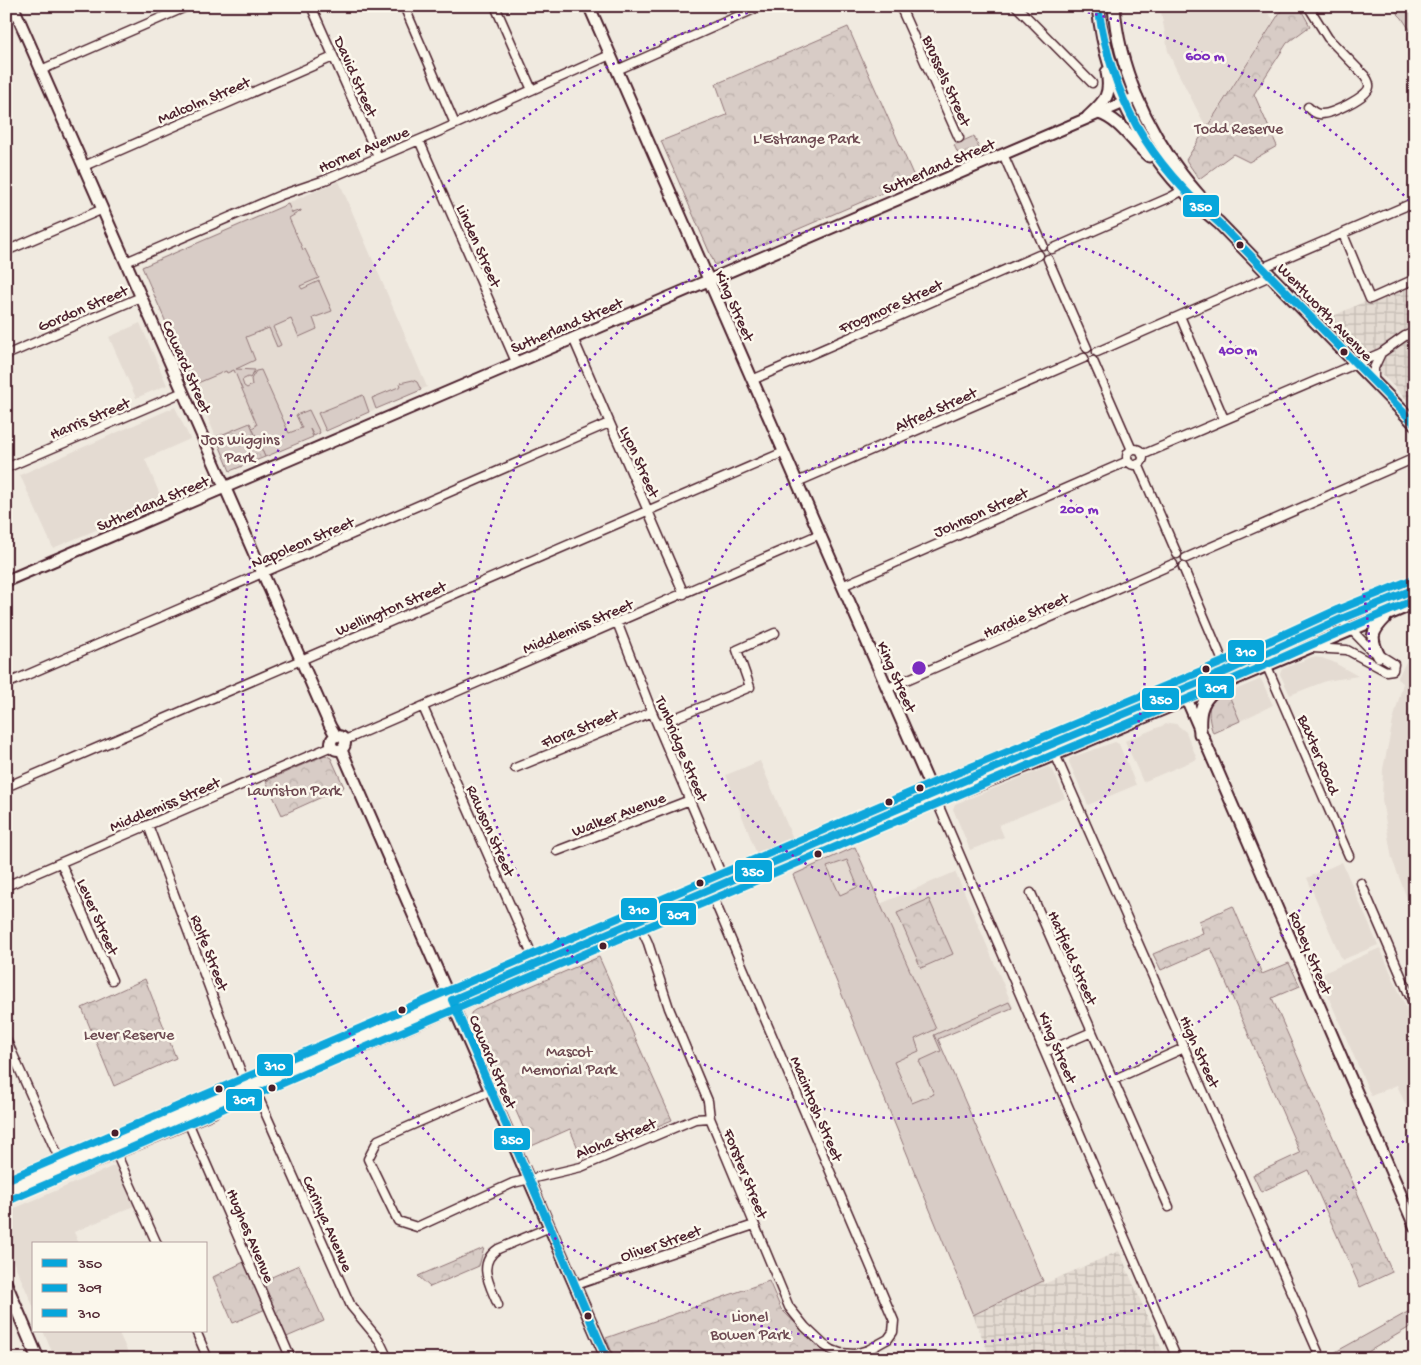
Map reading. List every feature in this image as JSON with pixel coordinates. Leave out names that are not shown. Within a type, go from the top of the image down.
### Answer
[{"type":"main road","name":"Wentworth Avenue","points":[[1098,6],[1104,44],[1124,102],[1139,132],[1164,168],[1183,190],[1198,206],[1219,223]]},
{"type":"main road","name":"Wentworth Avenue","points":[[1114,6],[1118,40],[1137,97],[1148,122],[1166,153],[1219,223],[1413,424]]},
{"type":"main road","points":[[1093,115],[1108,94],[1109,83],[1104,44]]},
{"type":"main road","points":[[1093,115],[1108,116],[1143,151],[1164,168]]},
{"type":"main road","points":[[6,1191],[640,926],[935,798],[1055,754],[1229,675],[1341,619],[1415,589]]},
{"type":"main road","points":[[1200,734],[1200,710],[1204,700],[1229,675],[1266,664],[1415,603]]},
{"type":"main road","points":[[1379,656],[1373,642],[1374,631],[1390,614]]},
{"type":"main road","points":[[453,1004],[536,964],[725,883],[1185,695]]},
{"type":"main road","points":[[6,1200],[188,1122],[251,1090]]},
{"type":"main road","points":[[6,1284],[38,1359]]},
{"type":"street","name":"Coward Street","points":[[13,6],[339,743],[607,1359]]},
{"type":"street","points":[[41,70],[188,6]]},
{"type":"street","name":"David Street","points":[[311,6],[378,157]]},
{"type":"street","points":[[404,6],[455,124]]},
{"type":"street","points":[[496,6],[532,90]]},
{"type":"street","name":"King Street","points":[[589,6],[888,688],[1177,1359]]},
{"type":"street","points":[[616,70],[761,6]]},
{"type":"street","name":"Brussels Street","points":[[900,6],[958,138]]},
{"type":"street","points":[[1016,6],[1092,83]]},
{"type":"street","points":[[1308,6],[1328,38],[1365,76],[1370,88],[1367,94],[1329,113],[1316,113],[1308,107]]},
{"type":"street","name":"Horner Avenue","points":[[126,262],[281,195],[325,180],[419,140],[610,56]]},
{"type":"street","name":"Malcolm Street","points":[[84,166],[334,57]]},
{"type":"street","name":"Sutherland Street","points":[[6,581],[1137,97]]},
{"type":"street","name":"Linden Street","points":[[419,140],[516,362]]},
{"type":"street","points":[[1002,154],[1043,245]]},
{"type":"street","points":[[1052,249],[1183,190]]},
{"type":"street","points":[[1097,352],[1180,316],[1343,234],[1415,202]]},
{"type":"street","points":[[6,251],[103,209]]},
{"type":"street","points":[[1343,234],[1370,299],[1415,279]]},
{"type":"street","points":[[1043,245],[1050,246],[1052,249]]},
{"type":"street","points":[[1043,245],[1040,248],[1039,255],[1044,259],[1048,259]]},
{"type":"street","points":[[1048,259],[1052,256],[1052,249]]},
{"type":"street","name":"Frogmore Street","points":[[752,380],[1039,255]]},
{"type":"street","points":[[1048,259],[1087,348]]},
{"type":"street","name":"Gordon Street","points":[[6,355],[141,297]]},
{"type":"street","points":[[1180,316],[1224,418]]},
{"type":"street","points":[[1142,455],[1224,418],[1381,353],[1405,336],[1415,332]]},
{"type":"street","name":"Lyon Street","points":[[573,338],[684,594]]},
{"type":"street","points":[[1087,348],[1092,347],[1097,352],[1097,358],[1094,361]]},
{"type":"street","points":[[1087,348],[1084,351],[1084,358],[1087,361],[1094,361]]},
{"type":"street","points":[[1374,382],[1374,368],[1381,353]]},
{"type":"street","name":"Alfred Street","points":[[797,482],[1084,358]]},
{"type":"street","points":[[1094,361],[1132,450]]},
{"type":"street","name":"Harris Street","points":[[6,468],[183,392]]},
{"type":"street","name":"Napoleon Street","points":[[6,684],[609,423]]},
{"type":"street","points":[[1132,450],[1137,450],[1142,455]]},
{"type":"street","points":[[1132,450],[1127,456],[1131,464],[1138,464],[1142,460],[1142,455]]},
{"type":"street","name":"Wellington Street","points":[[6,787],[784,452]]},
{"type":"street","points":[[1186,558],[1415,458]]},
{"type":"street","name":"Johnson Street","points":[[842,586],[1128,461]]},
{"type":"street","points":[[1138,464],[1177,554]]},
{"type":"street","name":"Middlemiss Street","points":[[6,886],[820,534]]},
{"type":"street","points":[[1181,553],[1186,558],[1187,562],[1183,567],[1178,568],[1173,564],[1172,558],[1177,554],[1181,553]]},
{"type":"street","name":"Hardie Street","points":[[888,688],[1173,564]]},
{"type":"street","points":[[1183,567],[1229,675]]},
{"type":"street","points":[[1306,648],[1347,650],[1386,671],[1390,672],[1393,670],[1394,666],[1392,663],[1379,656],[1341,619]]},
{"type":"street","name":"Tunbridge Street","points":[[617,622],[652,712],[725,883]]},
{"type":"street","points":[[658,725],[750,687],[737,650],[775,633]]},
{"type":"street","name":"Baxter Road","points":[[1266,664],[1349,856]]},
{"type":"street","name":"Robey Street","points":[[1185,695],[1200,734],[1415,1227]]},
{"type":"street","name":"Rawson Street","points":[[423,707],[536,964]]},
{"type":"street","name":"Flora Street","points":[[515,768],[652,712]]},
{"type":"street","name":"High Street","points":[[1055,754],[1322,1359]]},
{"type":"street","name":"Walker Avenue","points":[[557,851],[690,800]]},
{"type":"street","name":"Rolfe Street","points":[[148,825],[251,1090]]},
{"type":"street","name":"Lever Street","points":[[61,863],[112,980]]},
{"type":"street","points":[[1361,884],[1415,1008]]},
{"type":"street","name":"Hatfield Street","points":[[1031,893],[1169,1207]]},
{"type":"street","name":"Macintosh Street","points":[[712,895],[892,1315],[894,1321],[893,1332]]},
{"type":"street","name":"Forster Street","points":[[640,926],[648,943],[669,1008],[708,1101],[710,1118],[789,1307],[824,1345],[840,1353],[854,1354],[862,1352],[888,1339],[893,1332]]},
{"type":"street","points":[[1045,1052],[1092,1032]]},
{"type":"street","points":[[6,1039],[63,1167]]},
{"type":"street","points":[[1113,1080],[1184,1048]]},
{"type":"street","name":"Carinya Avenue","points":[[251,1090],[351,1306],[379,1340],[388,1359]]},
{"type":"street","name":"Aloha Street","points":[[490,1091],[378,1140],[368,1159],[398,1221],[417,1228],[513,1183],[582,1167],[695,1119],[710,1118]]},
{"type":"street","name":"Hughes Avenue","points":[[188,1122],[291,1359]]},
{"type":"street","points":[[116,1153],[156,1242]]},
{"type":"street","name":"Oliver Street","points":[[576,1285],[754,1225]]},
{"type":"street","points":[[498,1305],[488,1282],[486,1270],[490,1255],[498,1249],[550,1227]]},
{"type":"street","points":[[196,1332],[208,1359]]},
{"type":"shaded area","points":[[1160,6],[1262,6],[1274,20],[1206,127],[1168,51]]},
{"type":"shaded area","points":[[339,181],[427,387],[265,457],[250,423],[216,437],[142,266]]},
{"type":"shaded area","points":[[1415,281],[1415,408],[1327,319]]},
{"type":"shaded area","points":[[140,323],[167,385],[136,398],[109,337]]},
{"type":"shaded area","points":[[175,407],[190,439],[145,459],[163,502],[53,548],[20,475]]},
{"type":"shaded area","points":[[1415,645],[1415,919],[1392,859],[1382,800],[1383,769],[1403,683],[1397,679]]},
{"type":"shaded area","points":[[1312,657],[1333,662],[1358,676],[1326,681],[1290,695],[1280,674],[1282,669]]},
{"type":"shaded area","points":[[1261,679],[1273,705],[1240,721],[1228,693]]},
{"type":"shaded area","points":[[1169,723],[1176,724],[1186,732],[1197,759],[1143,782],[1125,741]]},
{"type":"shaded area","points":[[1115,742],[1119,744],[1136,785],[1088,805],[1069,762],[1070,758]]},
{"type":"shaded area","points":[[760,761],[794,841],[758,857],[726,775]]},
{"type":"shaded area","points":[[1048,767],[1053,770],[1065,798],[999,825],[1004,837],[970,850],[953,809],[955,804]]},
{"type":"shaded area","points":[[855,847],[880,904],[955,872],[963,889],[1013,1007],[938,1039],[1043,1281],[905,1147],[793,874]]},
{"type":"shaded area","points":[[1342,862],[1378,945],[1342,960],[1307,878]]},
{"type":"shaded area","points":[[1380,948],[1415,1028],[1415,1126],[1397,1085],[1371,1096],[1319,975]]},
{"type":"shaded area","points":[[116,1165],[134,1206],[74,1232],[78,1242],[32,1242],[32,1304],[6,1245],[6,1212]]},
{"type":"shaded area","points":[[1119,1251],[1166,1359],[991,1359],[973,1315],[1043,1281],[1044,1284]]},
{"type":"shaded area","points":[[43,1332],[118,1332],[131,1359],[55,1359]]},
{"type":"green space","name":"Todd Reserve","points":[[1284,6],[1299,6],[1310,26],[1287,43],[1254,94],[1277,146],[1249,162],[1233,154],[1199,179],[1186,160]]},
{"type":"green space","points":[[1390,6],[1415,6],[1415,38],[1402,18]]},
{"type":"green space","name":"L'Estrange Park","points":[[848,27],[915,179],[715,265],[661,141],[727,115],[716,84]]},
{"type":"green space","points":[[974,136],[980,151],[960,158],[954,145]]},
{"type":"green space","points":[[288,204],[292,213],[301,210],[289,218],[303,250],[305,249],[319,278],[300,286],[302,289],[319,281],[332,311],[313,318],[317,329],[299,337],[291,319],[273,327],[281,345],[277,347],[269,328],[246,337],[255,360],[236,369],[255,370],[250,378],[242,380],[244,386],[247,388],[252,385],[251,379],[256,371],[261,370],[289,433],[302,428],[296,415],[309,410],[320,433],[314,436],[310,429],[313,437],[265,457],[252,428],[257,425],[234,370],[227,373],[226,371],[193,385],[142,267]]},
{"type":"green space","points":[[413,380],[417,382],[421,390],[376,409],[372,398],[401,386],[400,383]]},
{"type":"green space","points":[[363,395],[369,412],[326,431],[318,413]]},
{"type":"green space","name":"Jos Wiggins Park","points":[[250,423],[265,457],[230,471],[216,437]]},
{"type":"green space","points":[[1228,693],[1240,721],[1213,733],[1209,716],[1211,703],[1216,698]]},
{"type":"green space","name":"Lauriston Park","points":[[325,755],[331,758],[344,787],[282,815],[266,781]]},
{"type":"green space","points":[[855,847],[936,1029],[915,1039],[919,1051],[894,1062],[912,1103],[934,1094],[919,1061],[941,1051],[934,1035],[1009,1002],[1012,1008],[938,1039],[1043,1281],[973,1315],[793,875]],"holes":[[[847,860],[858,887],[840,895],[827,867]]]},
{"type":"green space","points":[[929,899],[953,954],[921,968],[897,913]]},
{"type":"green space","points":[[1233,906],[1262,974],[1289,963],[1300,986],[1272,998],[1392,1272],[1360,1287],[1308,1170],[1261,1192],[1253,1175],[1300,1153],[1211,948],[1161,970],[1153,954],[1203,933],[1199,921]]},
{"type":"green space","name":"Mascot Memorial Park","points":[[599,957],[672,1120],[582,1158],[570,1129],[527,1148],[524,1141],[524,1129],[485,1041],[473,1025],[471,1013]]},
{"type":"green space","name":"Lever Reserve","points":[[145,979],[176,1058],[114,1086],[82,1008]]},
{"type":"green space","points":[[484,1248],[479,1266],[430,1287],[418,1276]]},
{"type":"green space","points":[[248,1260],[258,1283],[299,1265],[324,1321],[282,1339],[268,1308],[233,1323],[213,1277]]},
{"type":"green space","name":"Lionel Bowen Park","points":[[769,1281],[781,1309],[825,1352],[836,1359],[615,1359],[606,1338]]},
{"type":"green space","points":[[1415,1308],[1415,1324],[1356,1359],[1332,1359],[1330,1355]]},
{"type":"transit line","name":"350","points":[[1098,6],[1104,40],[1113,71],[1124,100],[1153,152],[1194,200],[1219,223],[1415,424]]},
{"type":"transit line","name":"310","points":[[6,1180],[940,780],[1223,662],[1337,610],[1411,580]]},
{"type":"transit line","name":"350","points":[[607,1359],[452,1000],[944,789],[1227,671],[1341,619],[1415,589]]},
{"type":"transit line","name":"309","points":[[10,1200],[755,881],[1204,692],[1415,600]]}]
